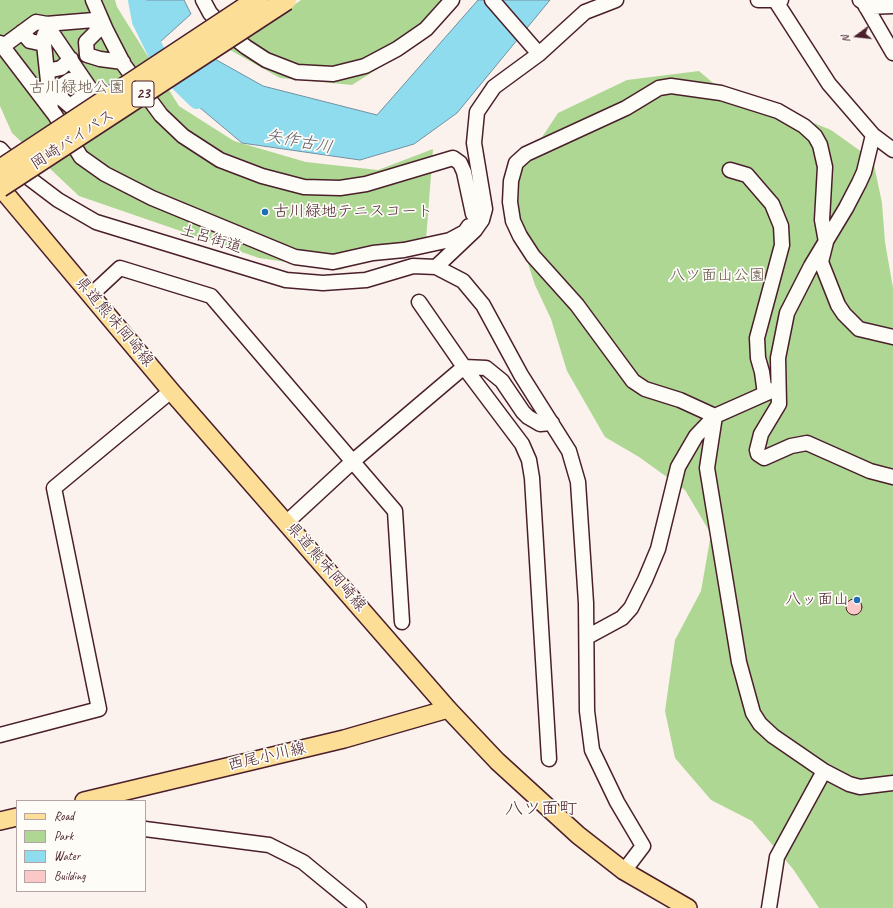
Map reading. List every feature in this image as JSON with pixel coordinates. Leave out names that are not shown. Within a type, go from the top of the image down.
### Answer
[{"type":"highway","name":"岡崎バイパス","points":[[0,170],[257,0]]},
{"type":"highway","name":"岡崎バイパス","points":[[2,194],[286,0]]},
{"type":"main road","name":"県道熊味岡崎線","points":[[2,194],[91,295],[171,391],[287,522],[448,709],[497,761],[578,835],[624,871],[676,904],[688,908]]},
{"type":"main road","name":"西尾小川線","points":[[88,800],[344,739],[448,709]]},
{"type":"main road","points":[[0,821],[16,817]]},
{"type":"street","points":[[93,0],[106,30],[123,62],[161,115],[183,136],[220,160],[262,176],[304,187],[340,188],[366,184],[453,158],[460,163],[478,217],[475,230],[436,267],[463,281]]},
{"type":"street","points":[[206,1],[210,13],[227,32],[246,48],[266,60],[297,72],[333,74],[365,66],[397,49],[426,29],[452,0]]},
{"type":"street","points":[[492,0],[539,54]]},
{"type":"street","points":[[123,62],[100,59],[87,55],[86,42],[98,30],[94,20],[45,23],[36,22],[1,45],[51,110],[81,157],[105,174],[152,198],[295,257],[333,262],[373,254],[412,249],[450,240],[464,232],[485,209],[474,143],[477,112],[494,87],[539,54],[585,12],[616,0]]},
{"type":"street","points":[[758,0],[781,0]]},
{"type":"street","points":[[776,0],[829,84],[873,135],[893,150]]},
{"type":"street","points":[[863,4],[893,6]]},
{"type":"street","points":[[863,4],[893,53]]},
{"type":"street","points":[[45,23],[44,44],[47,71],[72,91]]},
{"type":"street","points":[[45,23],[70,60],[72,91]]},
{"type":"street","points":[[22,32],[30,41],[44,44]]},
{"type":"street","points":[[47,71],[61,68],[70,60]]},
{"type":"street","points":[[714,416],[680,400],[645,389],[633,381],[576,305],[533,256],[520,236],[513,221],[510,202],[511,181],[516,163],[526,154],[626,108],[660,88],[671,86],[721,94],[778,110],[804,126],[815,136],[820,145],[825,167],[822,220],[826,242],[822,262],[835,300],[844,314],[858,329],[893,337]]},
{"type":"street","points":[[51,110],[72,91]]},
{"type":"street","points":[[873,135],[864,172],[859,183],[811,266],[787,313],[780,344],[778,388],[779,404],[761,434],[757,450],[761,457],[768,457],[791,446],[807,443],[870,471],[893,477]]},
{"type":"street","name":"土呂街道","points":[[0,149],[21,172],[58,200],[96,222],[286,280],[323,283],[366,280],[413,266],[436,267]]},
{"type":"street","points":[[730,170],[747,175],[772,204],[782,226],[782,245],[757,338],[758,358],[762,372],[765,394]]},
{"type":"street","points":[[454,251],[451,262],[454,270],[483,305],[521,375],[569,451],[578,482],[587,637],[587,711],[592,750],[617,802],[643,846],[624,871]]},
{"type":"street","points":[[91,295],[120,268],[211,296],[395,511],[402,622]]},
{"type":"street","points":[[419,302],[464,367],[522,444],[529,460],[532,478],[549,759]]},
{"type":"street","points":[[287,522],[352,462],[464,367],[486,368],[502,381],[528,417],[540,424],[552,423]]},
{"type":"street","points":[[587,637],[622,618],[631,608],[658,549],[678,467],[696,436],[714,416],[778,388]]},
{"type":"street","points":[[0,735],[99,709],[54,488],[171,391]]},
{"type":"street","points":[[714,416],[707,468],[739,662],[753,713],[760,724],[773,736],[824,771],[849,784],[860,787],[893,784]]},
{"type":"street","points":[[769,908],[777,857],[824,771]]},
{"type":"street","points":[[146,829],[269,845],[303,862],[358,908]]},
{"type":"green space","name":"古川緑地公園","points":[[0,0],[115,0],[117,7],[179,106],[234,141],[306,162],[378,170],[433,149],[426,240],[340,270],[259,258],[79,196],[12,133],[0,106]]},
{"type":"green space","points":[[301,0],[459,0],[433,34],[352,85],[280,78],[230,50]]},
{"type":"green space","name":"八ツ面山公園","points":[[699,71],[719,88],[769,105],[831,130],[873,160],[882,203],[885,242],[893,288],[893,908],[819,908],[793,869],[752,821],[711,800],[675,758],[665,711],[675,640],[701,591],[711,534],[685,490],[639,457],[605,437],[567,371],[551,319],[535,285],[519,236],[513,181],[558,113],[627,80]]},
{"type":"water","points":[[131,0],[184,0],[191,14],[149,52]]},
{"type":"water","points":[[478,0],[550,0],[457,113],[414,144],[360,160],[242,143],[174,86],[213,58],[263,86],[377,115]]},
{"type":"building","points":[[854,599],[861,604],[862,607],[857,614],[854,615],[847,610],[846,607],[851,600]]},
{"type":"waterway","name":"矢作古川","points":[[137,0],[141,21],[164,68],[197,100]]},
{"type":"place","name":"古川緑地テニスコート","points":[[265,212]]},
{"type":"place","name":"八ッ面山","points":[[857,600]]},
{"type":"district","name":"八ツ面町","points":[[541,809]]}]
